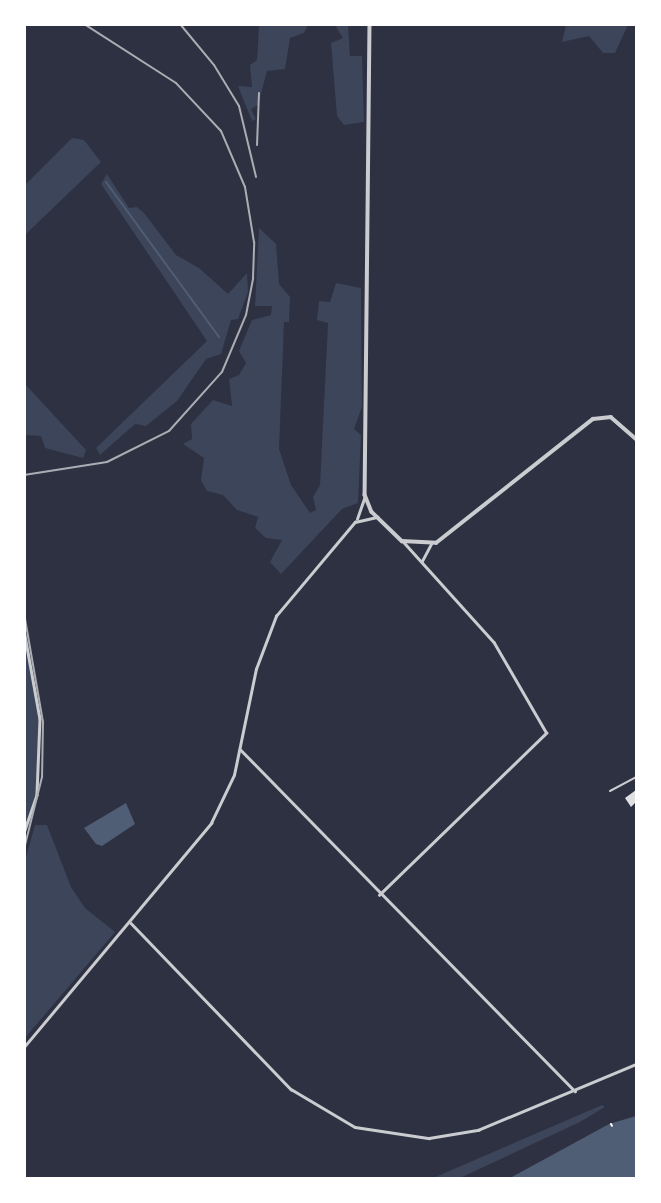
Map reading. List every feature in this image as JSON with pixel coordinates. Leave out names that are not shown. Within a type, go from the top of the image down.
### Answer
[{"type":"street","points":[[24,1047],[215,817],[240,749],[257,668],[271,625],[294,591],[355,522],[365,495],[370,24]]},
{"type":"street","points":[[402,541],[431,544],[446,538],[593,419],[611,417],[636,439]]},
{"type":"street","points":[[365,495],[377,517],[422,561],[494,643],[546,733],[379,895]]},
{"type":"street","points":[[355,522],[377,517]]},
{"type":"street","points":[[422,561],[431,544]]},
{"type":"street","points":[[24,630],[40,719],[37,795],[24,833]]},
{"type":"street","points":[[240,749],[379,895],[575,1091]]},
{"type":"street","points":[[130,922],[291,1089],[355,1127],[412,1138],[456,1135],[517,1116],[636,1065]]},
{"type":"lane","points":[[610,791],[636,777]]},
{"type":"shaded area","points":[[566,24],[628,25],[615,53],[603,53],[589,36],[562,42]]},
{"type":"shaded area","points":[[259,25],[308,25],[304,33],[290,38],[285,69],[267,71],[258,105],[251,109],[256,119],[252,121],[238,86],[252,87],[250,65],[257,60]]},
{"type":"shaded area","points":[[335,25],[348,25],[350,56],[362,56],[364,122],[344,125],[337,116],[331,43],[343,38]]},
{"type":"shaded area","points":[[72,138],[84,140],[101,162],[25,235],[25,185]]},
{"type":"shaded area","points":[[107,174],[129,208],[137,207],[144,213],[176,255],[199,268],[228,294],[247,273],[248,292],[238,319],[231,320],[221,354],[206,359],[177,401],[146,426],[135,424],[100,455],[96,448],[207,341],[101,184]]},
{"type":"shaded area","points":[[259,228],[276,244],[279,284],[290,297],[289,322],[284,322],[279,449],[291,485],[310,513],[316,510],[313,497],[320,485],[328,323],[317,320],[319,301],[330,302],[336,283],[361,288],[362,407],[354,429],[361,435],[358,503],[342,509],[281,574],[270,562],[282,540],[266,538],[255,528],[258,517],[237,510],[223,495],[207,491],[201,480],[204,458],[183,444],[192,439],[191,424],[213,400],[232,406],[229,379],[239,375],[246,363],[239,351],[252,320],[271,315],[272,306],[255,306]]},
{"type":"shaded area","points":[[25,384],[86,450],[83,458],[45,448],[41,436],[25,435]]},
{"type":"shaded area","points":[[24,630],[40,719],[37,795],[24,833]]},
{"type":"shaded area","points":[[126,803],[135,824],[102,846],[96,844],[84,828]]},
{"type":"shaded area","points":[[35,825],[47,825],[71,887],[85,908],[115,932],[25,1038],[24,864]]},
{"type":"shaded area","points":[[602,1105],[605,1107],[580,1122],[460,1178],[433,1178]]},
{"type":"shaded area","points":[[636,1116],[636,1178],[510,1178],[609,1124]]},
{"type":"building","points":[[636,790],[636,802],[631,807],[625,798]]},
{"type":"waterway","points":[[106,182],[219,337]]},
{"type":"railway","points":[[24,475],[107,462],[169,431],[222,372],[246,315],[253,278],[254,242],[245,187],[221,131],[176,83],[84,24]]},
{"type":"railway","points":[[180,24],[214,65],[239,106],[256,177]]},
{"type":"railway","points":[[257,145],[259,93]]},
{"type":"railway","points":[[24,613],[43,722],[42,777],[24,849]]}]
